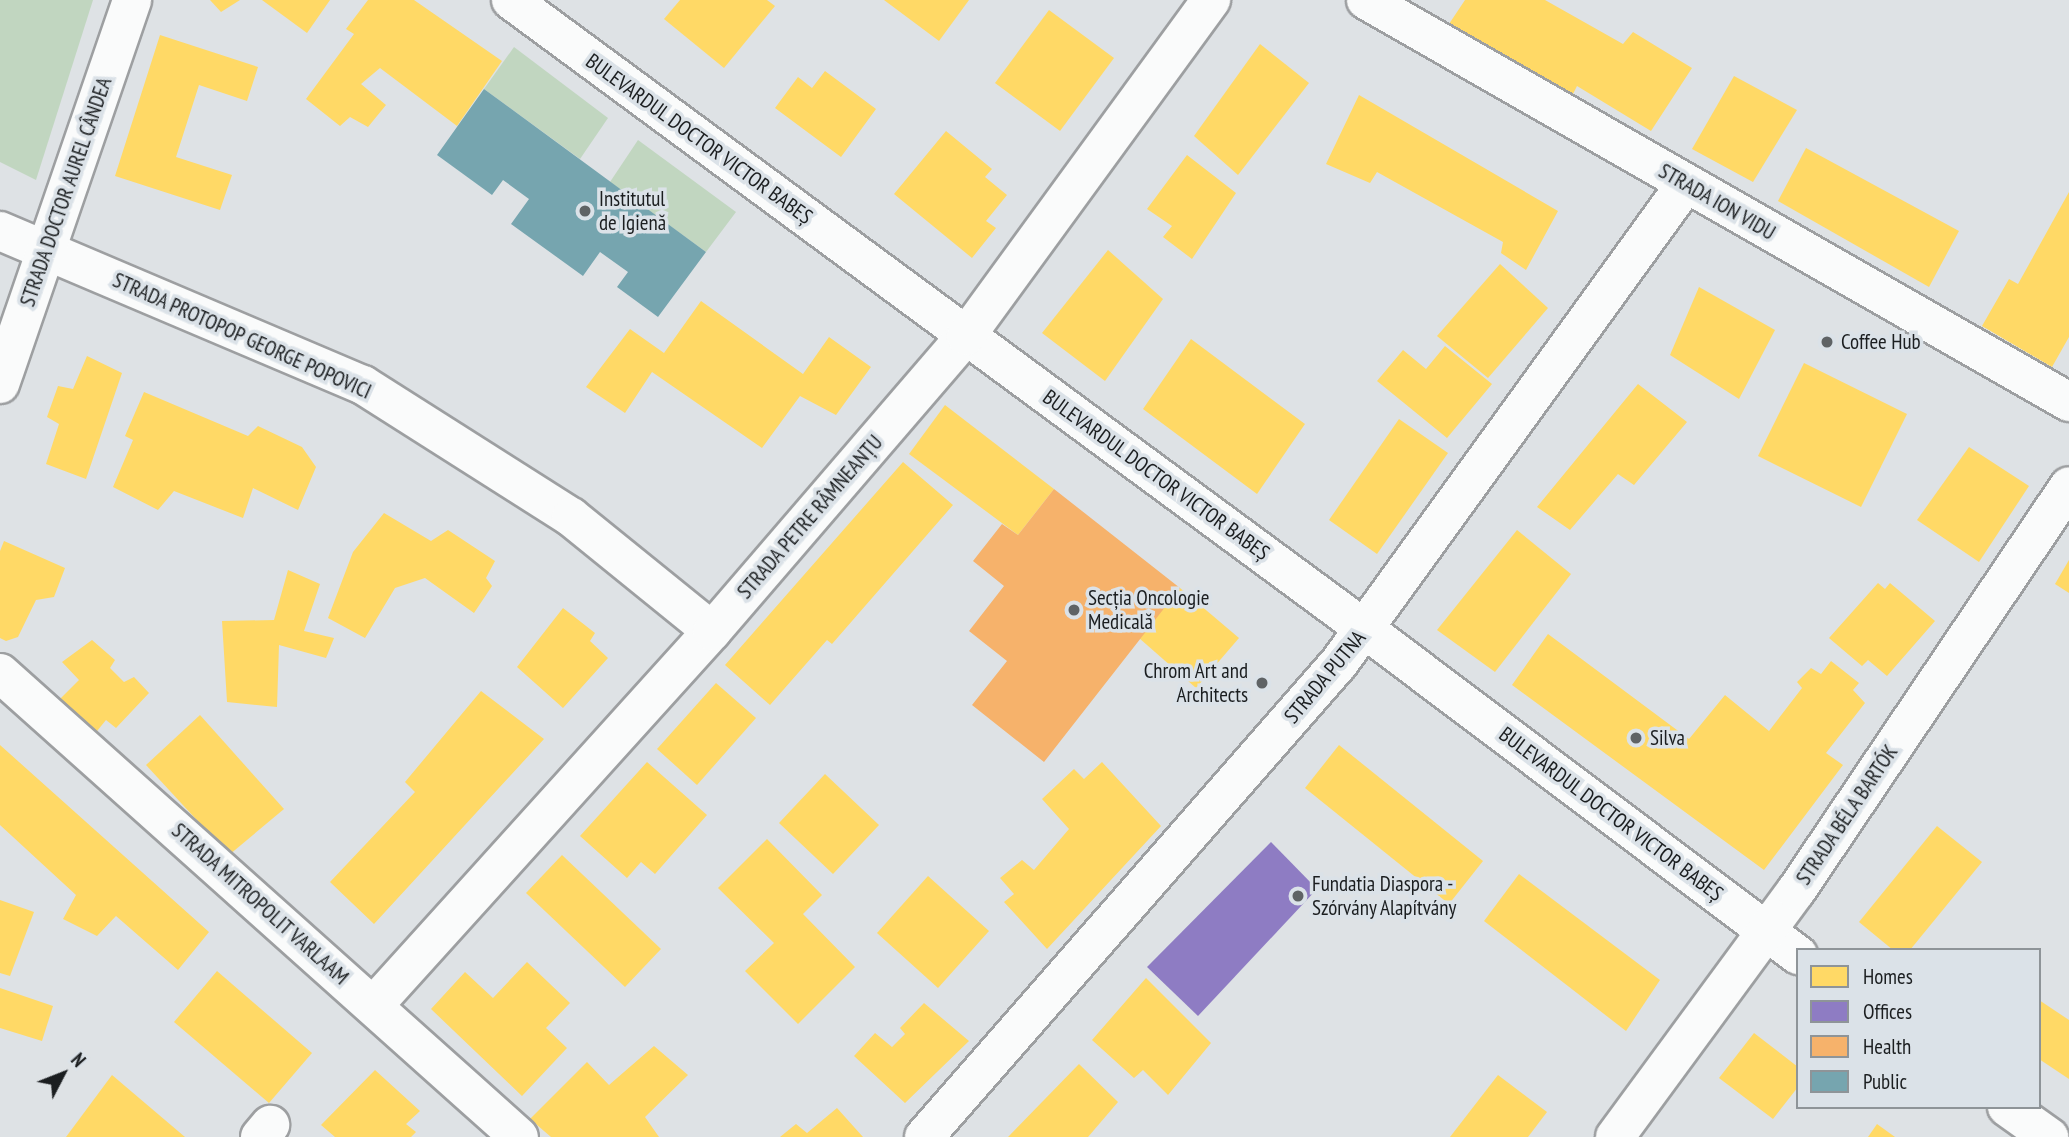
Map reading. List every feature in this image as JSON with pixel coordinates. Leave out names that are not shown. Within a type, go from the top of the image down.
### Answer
[{"type":"street","name":"STRADA DOCTOR AUREL CÂNDEA","points":[[0,384],[132,0]]},
{"type":"street","name":"BULEVARDUL DOCTOR VICTOR BABEȘ","points":[[511,0],[1366,630],[1796,954]]},
{"type":"street","name":"STRADA ION VIDU","points":[[1366,0],[1685,185],[2069,402]]},
{"type":"street","name":"STRADA PETRE RÂMNEANȚU","points":[[374,1005],[712,631],[966,336],[1193,6]]},
{"type":"street","name":"STRADA PUTNA","points":[[924,1137],[1366,630],[1685,185]]},
{"type":"street","name":"STRADA PROTOPOP GEORGE POPOVICI","points":[[0,231],[363,385],[571,517],[712,631]]},
{"type":"street","name":"STRADA BÉLA BARTÓK","points":[[1615,1137],[1766,932],[2069,486]]},
{"type":"street","name":"STRADA MITROPOLIT VARLAAM","points":[[0,673],[519,1137]]},
{"type":"street","points":[[2010,1109],[2049,1137]]},
{"type":"green space","points":[[0,0],[93,0],[36,180],[0,162]]},
{"type":"green space","points":[[514,47],[608,118],[580,159],[484,89]]},
{"type":"green space","points":[[638,140],[736,212],[706,252],[610,182]]},
{"type":"building: Homes","points":[[210,0],[240,0],[221,12]]},
{"type":"building: Homes","points":[[262,0],[330,0],[307,33]]},
{"type":"building: Homes","points":[[368,0],[414,0],[502,61],[457,126],[380,68],[361,84],[386,105],[368,127],[350,117],[340,126],[306,99],[354,34],[346,29]]},
{"type":"building: Homes","points":[[680,0],[767,0],[775,6],[724,68],[664,19]]},
{"type":"building: Homes","points":[[884,0],[969,0],[939,41]]},
{"type":"building: Homes","points":[[1465,0],[1545,0],[1623,44],[1633,32],[1692,68],[1651,131],[1577,86],[1573,94],[1449,24]]},
{"type":"building: Homes","points":[[1049,10],[1114,58],[1060,131],[995,83]]},
{"type":"building: Homes","points":[[160,35],[258,67],[247,101],[199,85],[176,157],[232,175],[220,210],[115,176]]},
{"type":"building: Homes","points":[[1260,44],[1309,83],[1238,175],[1194,136]]},
{"type":"building: Homes","points":[[825,71],[876,109],[841,157],[775,108],[798,77],[812,88]]},
{"type":"building: Homes","points":[[1734,76],[1797,110],[1753,182],[1692,149]]},
{"type":"building: Homes","points":[[1359,95],[1558,211],[1526,270],[1501,253],[1503,242],[1377,172],[1370,183],[1326,164]]},
{"type":"building: Homes","points":[[946,131],[992,169],[985,177],[1007,195],[986,221],[996,228],[972,258],[894,194]]},
{"type":"building: Homes","points":[[1806,148],[1959,231],[1929,287],[1778,201]]},
{"type":"building: Homes","points":[[1187,155],[1236,193],[1192,259],[1163,237],[1172,226],[1147,209]]},
{"type":"building: Homes","points":[[2069,192],[2069,337],[2052,367],[1982,326],[2009,279],[2018,284]]},
{"type":"building: Homes","points":[[1108,250],[1163,299],[1105,381],[1042,333]]},
{"type":"building: Homes","points":[[1500,264],[1548,308],[1488,378],[1437,336]]},
{"type":"building: Homes","points":[[1699,287],[1775,330],[1739,399],[1670,355]]},
{"type":"building: Homes","points":[[701,301],[803,374],[829,337],[871,367],[836,415],[800,396],[762,448],[652,372],[625,413],[586,387],[630,329],[664,353]]},
{"type":"building: Homes","points":[[1191,339],[1305,424],[1257,494],[1143,409]]},
{"type":"building: Homes","points":[[1445,346],[1492,384],[1447,438],[1377,381],[1403,350],[1426,369]]},
{"type":"building: Homes","points":[[87,356],[122,373],[86,479],[46,464],[59,424],[47,417],[58,386],[73,389]]},
{"type":"building: Homes","points":[[1804,363],[1907,414],[1861,507],[1758,456]]},
{"type":"building: Homes","points":[[1638,384],[1687,422],[1634,485],[1618,474],[1570,530],[1537,507]]},
{"type":"building: Homes","points":[[144,392],[248,436],[258,426],[302,447],[316,467],[298,510],[253,488],[243,518],[174,491],[158,510],[113,487],[133,440],[125,436]]},
{"type":"building: Homes","points":[[945,405],[1054,489],[1018,535],[909,454]]},
{"type":"building: Homes","points":[[1399,419],[1448,453],[1377,554],[1329,520]]},
{"type":"building: Homes","points":[[1969,447],[2029,486],[1979,562],[1917,520]]},
{"type":"building: Homes","points":[[903,462],[953,505],[832,644],[827,640],[770,705],[725,665]]},
{"type":"building: Homes","points":[[384,513],[431,541],[448,530],[495,561],[486,578],[492,586],[474,613],[425,578],[395,588],[365,638],[328,618],[353,552]]},
{"type":"building: Homes","points":[[1517,530],[1571,574],[1495,672],[1437,630]]},
{"type":"building: Homes","points":[[4,541],[65,568],[54,597],[36,600],[18,637],[6,641],[0,638],[0,551]]},
{"type":"building: Homes","points":[[2069,560],[2069,593],[2055,584]]},
{"type":"building: Homes","points":[[288,570],[320,584],[304,631],[334,638],[326,658],[279,645],[277,707],[227,702],[222,621],[274,620]]},
{"type":"building: Homes","points":[[1878,583],[1885,589],[1890,583],[1935,621],[1887,676],[1868,660],[1862,666],[1829,638]]},
{"type":"building: Homes","points":[[1180,588],[1239,638],[1196,688],[1139,638]]},
{"type":"building: Homes","points":[[563,608],[595,633],[590,641],[608,658],[563,708],[517,667]]},
{"type":"building: Homes","points":[[1548,634],[1689,739],[1725,695],[1769,731],[1802,688],[1797,682],[1811,668],[1821,674],[1831,661],[1859,683],[1853,690],[1865,703],[1826,753],[1843,765],[1764,870],[1512,685]]},
{"type":"building: Homes","points":[[92,640],[115,660],[110,668],[124,682],[134,677],[149,693],[116,728],[106,720],[93,736],[58,701],[79,680],[62,662]]},
{"type":"building: Homes","points":[[716,683],[756,718],[697,785],[657,749]]},
{"type":"building: Homes","points":[[481,691],[544,739],[374,924],[330,882],[415,792],[405,782]]},
{"type":"building: Homes","points":[[200,715],[284,809],[229,855],[146,765]]},
{"type":"building: Homes","points":[[0,745],[209,932],[178,970],[116,916],[97,936],[63,919],[76,895],[0,825]]},
{"type":"building: Homes","points":[[1339,745],[1483,861],[1449,904],[1305,788]]},
{"type":"building: Homes","points":[[647,762],[707,815],[655,874],[641,862],[627,878],[580,836]]},
{"type":"building: Homes","points":[[1102,762],[1161,826],[1047,949],[1004,902],[1014,894],[1000,878],[1022,860],[1034,870],[1069,829],[1042,799],[1074,769],[1084,779]]},
{"type":"building: Homes","points":[[825,774],[879,825],[833,874],[779,823]]},
{"type":"building: Homes","points":[[1937,826],[1982,862],[1912,948],[1891,948],[1859,922]]},
{"type":"building: Homes","points":[[767,839],[822,895],[803,914],[855,967],[798,1024],[745,971],[774,943],[718,888]]},
{"type":"building: Homes","points":[[562,855],[661,949],[625,987],[526,893]]},
{"type":"building: Homes","points":[[1519,874],[1660,980],[1626,1031],[1484,921]]},
{"type":"building: Homes","points":[[928,876],[989,931],[938,988],[877,933]]},
{"type":"building: Homes","points":[[0,900],[34,912],[10,976],[0,973]]},
{"type":"building: Homes","points":[[527,962],[570,1003],[546,1028],[567,1048],[522,1096],[431,1009],[465,972],[493,998]]},
{"type":"building: Homes","points":[[217,971],[312,1053],[269,1103],[174,1022]]},
{"type":"building: Homes","points":[[1146,978],[1211,1043],[1168,1095],[1143,1070],[1134,1078],[1092,1040]]},
{"type":"building: Homes","points":[[0,988],[53,1006],[42,1041],[0,1028]]},
{"type":"building: Homes","points":[[2041,1001],[2069,1020],[2069,1079],[2041,1060]]},
{"type":"building: Homes","points":[[924,1003],[969,1041],[905,1103],[854,1056],[875,1033],[892,1047],[905,1034],[900,1028]]},
{"type":"building: Homes","points":[[1754,1033],[1796,1065],[1796,1090],[1773,1119],[1719,1078]]},
{"type":"building: Homes","points":[[654,1046],[688,1075],[645,1117],[659,1137],[551,1137],[530,1119],[587,1062],[609,1085]]},
{"type":"building: Homes","points":[[1079,1064],[1118,1102],[1088,1137],[1008,1137]]},
{"type":"building: Homes","points":[[375,1070],[420,1111],[406,1124],[416,1132],[411,1137],[335,1137],[321,1125]]},
{"type":"building: Homes","points":[[112,1075],[185,1137],[66,1137]]},
{"type":"building: Homes","points":[[1498,1075],[1547,1112],[1528,1137],[1450,1137]]},
{"type":"building: Homes","points":[[837,1108],[863,1137],[780,1137],[796,1124],[807,1133]]},
{"type":"building: Homes","points":[[1877,1124],[1895,1137],[1868,1137]]},
{"type":"building: Offices","points":[[1271,842],[1317,889],[1198,1016],[1147,967]]},
{"type":"building: Health","name":"Secția Oncologie Medicală","points":[[1054,489],[1180,588],[1044,762],[972,705],[1007,661],[969,631],[1004,586],[973,561],[1002,524],[1018,535]]},
{"type":"building: Public","name":"Institutul de Igienă","points":[[484,89],[706,252],[658,317],[617,287],[628,272],[600,252],[583,276],[511,224],[529,199],[503,180],[492,195],[437,155]]},
{"type":"place","name":"Institutul de Igienă","points":[[585,211]]},
{"type":"place","name":"Coffee Hub","points":[[1827,342]]},
{"type":"place","name":"Secția Oncologie Medicală","points":[[1074,610]]},
{"type":"place","name":"Chrom Art and Architects","points":[[1262,683]]},
{"type":"place","name":"Silva","points":[[1636,738]]},
{"type":"place","name":"Fundatia Diaspora - Szórvány Alapítvány","points":[[1298,896]]}]
